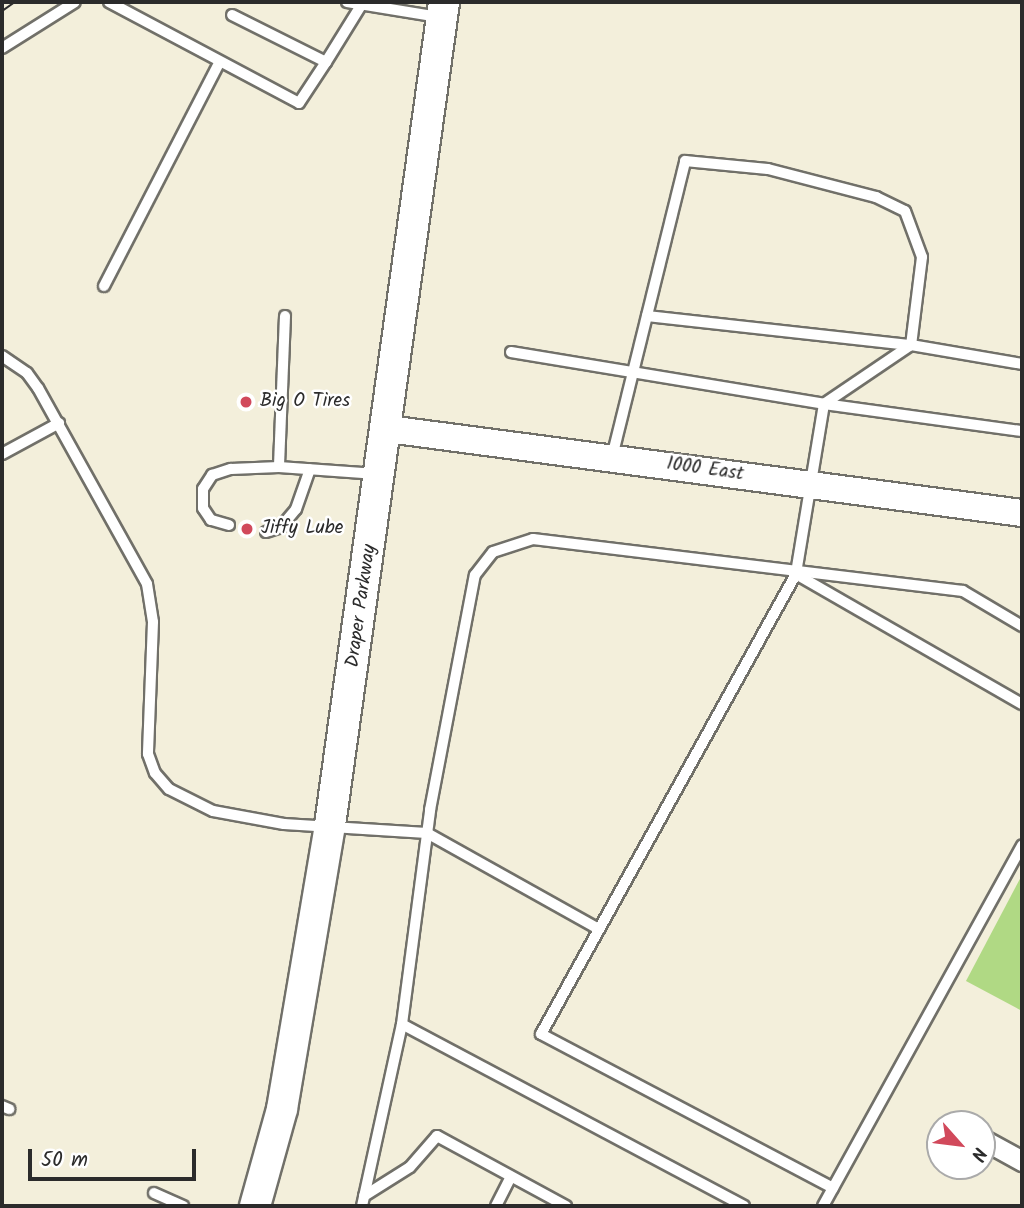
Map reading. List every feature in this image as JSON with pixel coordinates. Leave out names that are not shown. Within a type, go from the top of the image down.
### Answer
[{"type":"main road","name":"Draper Parkway","points":[[255,1206],[282,1109],[330,825],[388,429],[443,10]]},
{"type":"street","name":"1000 East","points":[[388,429],[1022,513]]},
{"type":"street","points":[[996,1147],[1022,1161]]},
{"type":"lane","points":[[2,48],[75,2]]},
{"type":"lane","points":[[109,2],[219,63],[299,103],[362,4]]},
{"type":"lane","points":[[347,2],[443,10]]},
{"type":"lane","points":[[232,15],[326,62]]},
{"type":"lane","points":[[104,286],[219,63]]},
{"type":"lane","points":[[612,458],[685,161],[768,169],[876,197],[905,211],[922,257],[911,345],[824,404],[796,574],[541,1034],[833,1188]]},
{"type":"lane","points":[[279,467],[285,316]]},
{"type":"lane","points":[[647,316],[911,345],[1022,365]]},
{"type":"lane","points":[[511,352],[824,404],[1022,430]]},
{"type":"lane","points":[[2,355],[27,373],[59,423],[137,560],[153,603],[146,733],[155,773],[169,789],[213,811],[284,824],[426,833],[599,929]]},
{"type":"lane","points":[[2,454],[59,423]]},
{"type":"lane","points":[[229,525],[211,520],[203,508],[203,489],[212,475],[231,469],[279,467],[381,474]]},
{"type":"lane","points":[[266,532],[281,527],[296,509],[310,468]]},
{"type":"lane","points":[[363,1201],[401,1024],[426,833],[475,575],[494,552],[533,539],[796,574],[963,591],[1022,626]]},
{"type":"lane","points":[[796,574],[1022,704]]},
{"type":"lane","points":[[823,1206],[1022,845]]},
{"type":"lane","points":[[401,1024],[744,1206]]},
{"type":"lane","points":[[363,1201],[410,1167],[437,1136],[566,1206]]},
{"type":"lane","points":[[496,1206],[511,1177]]},
{"type":"lane","points":[[155,1193],[183,1206]]},
{"type":"green space","points":[[1022,875],[1022,1011],[966,981]]},
{"type":"tram line","points":[[2,11],[15,2]]},
{"type":"place","name":"Big O Tires","points":[[246,402]]},
{"type":"place","name":"Jiffy Lube","points":[[247,529]]}]
